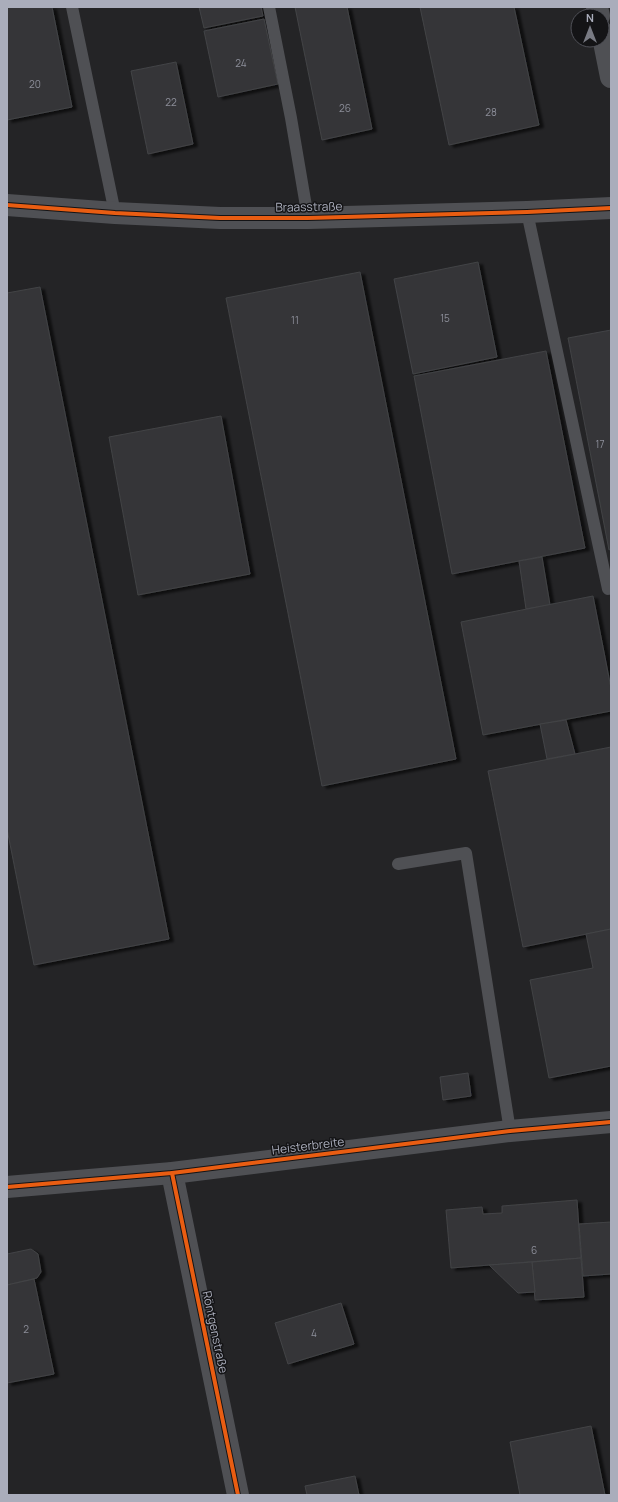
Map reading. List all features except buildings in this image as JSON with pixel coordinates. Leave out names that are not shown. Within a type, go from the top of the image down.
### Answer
[{"type":"street","points":[[605,48],[611,77]]},
{"type":"street","name":"Braasstraße","points":[[7,205],[115,213],[220,218],[308,218],[527,212],[611,208]]},
{"type":"street","name":"Heisterbreite","points":[[7,1187],[172,1173],[510,1131],[611,1122]]},
{"type":"street","name":"Röntgenstraße","points":[[172,1173],[238,1495]]},
{"type":"lane","points":[[72,7],[115,213]]},
{"type":"lane","points":[[269,7],[290,113],[308,218]]},
{"type":"lane","points":[[527,212],[608,589],[611,588]]},
{"type":"lane","points":[[398,864],[466,853],[510,1131]]},
{"type":"shaded area","points":[[7,7],[611,7],[611,1495],[7,1495]]},
{"type":"cycle path","points":[[7,205],[115,213],[220,218],[308,218],[527,212],[611,208]]},
{"type":"cycle path","points":[[7,1187],[172,1173],[510,1131],[611,1122]]},
{"type":"cycle path","points":[[172,1173],[238,1495]]}]
